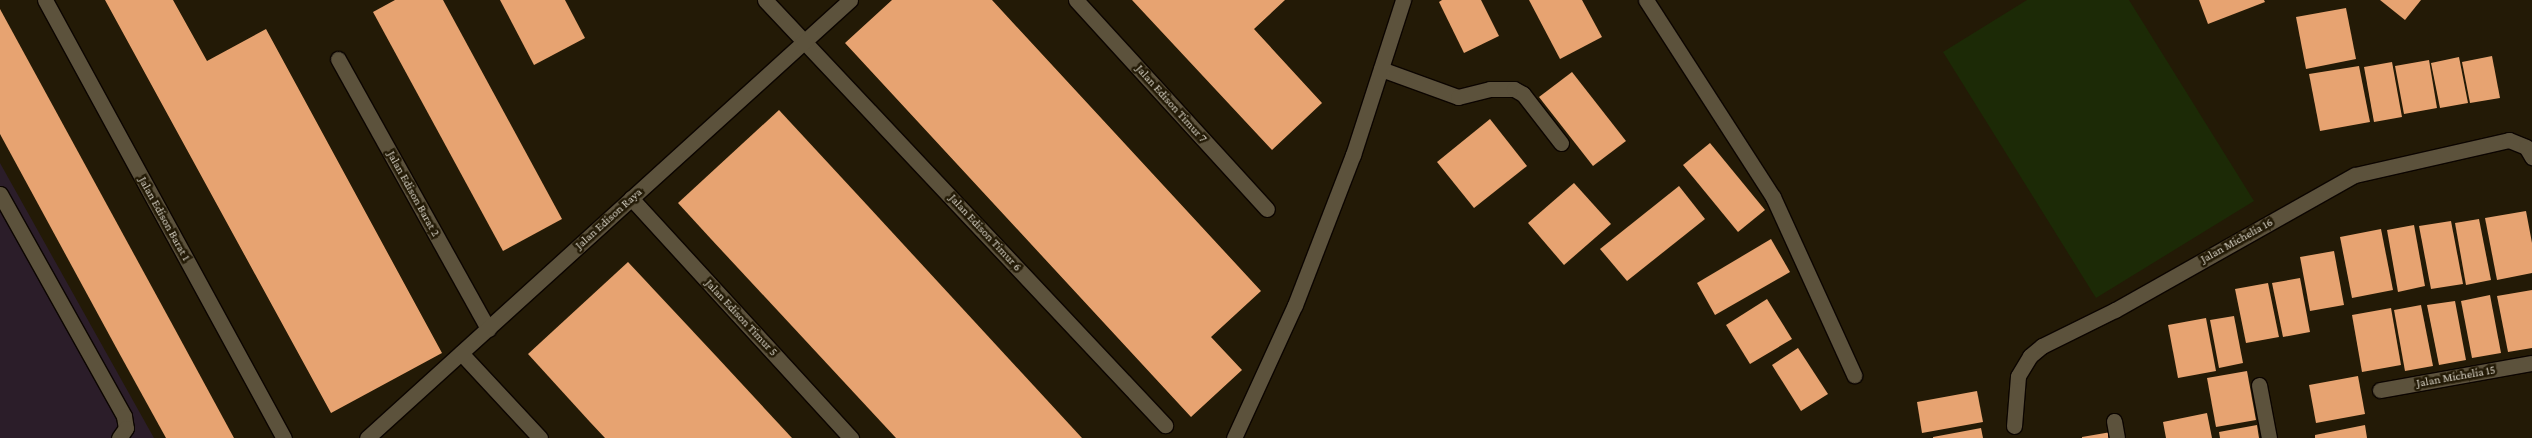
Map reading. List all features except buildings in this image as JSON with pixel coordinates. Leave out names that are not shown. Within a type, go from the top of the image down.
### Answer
[{"type":"street","name":"Jalan Edison Barat 1","points":[[45,0],[284,438]]},
{"type":"street","name":"Jalan Edison Timur 6","points":[[765,0],[1165,425]]},
{"type":"street","name":"Jalan Edison Raya","points":[[367,438],[850,0]]},
{"type":"street","name":"Jalan Edison Timur 7","points":[[1076,0],[1267,209]]},
{"type":"street","points":[[1234,438],[1298,296],[1353,156],[1403,0]]},
{"type":"street","points":[[1646,0],[1773,197],[1854,375]]},
{"type":"street","name":"Jalan Edison Barat 2","points":[[338,59],[488,328]]},
{"type":"street","points":[[1380,69],[1458,97],[1490,89],[1514,89],[1524,94],[1561,144]]},
{"type":"street","name":"Jalan Michelia 16","points":[[2014,426],[2018,376],[2030,356],[2042,346],[2114,310],[2355,175],[2509,140],[2529,152]]},
{"type":"street","points":[[0,194],[124,416],[126,428],[119,438]]},
{"type":"street","name":"Jalan Edison Timur 5","points":[[631,198],[851,438]]},
{"type":"street","points":[[461,353],[540,438]]},
{"type":"street","name":"Jalan Michelia 15","points":[[2380,390],[2532,363]]},
{"type":"street","points":[[2259,385],[2268,438]]},
{"type":"street","points":[[2114,421],[2117,438]]},
{"type":"shaded area","points":[[0,163],[154,438],[0,438]]},
{"type":"green space","points":[[2027,0],[2129,0],[2254,201],[2096,298],[1943,52]]}]
